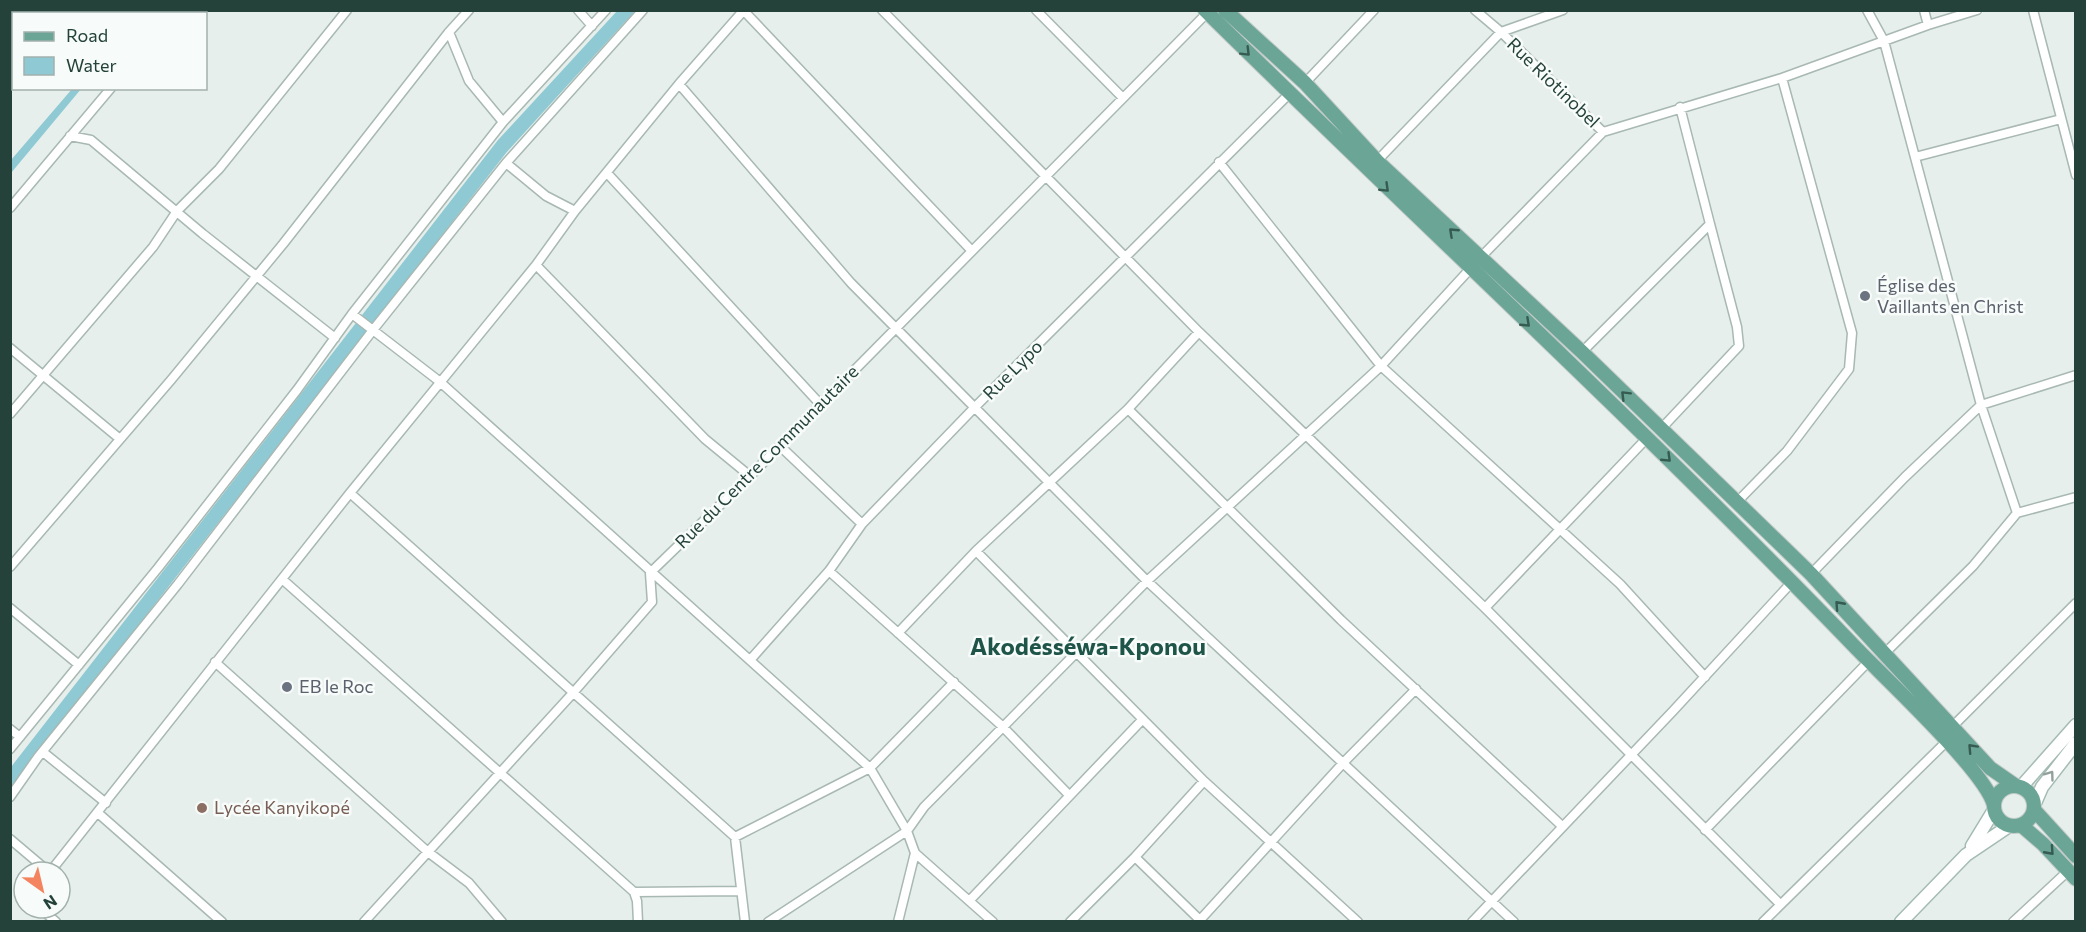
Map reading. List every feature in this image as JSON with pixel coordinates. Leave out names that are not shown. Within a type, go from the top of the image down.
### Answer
[{"type":"main road","points":[[1225,10],[1305,82],[1377,161],[1582,352],[1811,574],[1883,655],[1990,768],[2030,793],[2035,807],[2076,856]]},
{"type":"main road","points":[[1206,12],[1470,270],[1647,438],[1792,582],[1946,742],[1986,788],[1999,820],[2015,826],[2043,844],[2072,875]]},
{"type":"main road","points":[[1994,808],[2003,789],[2018,786]]},
{"type":"main road","points":[[2015,826],[2035,807]]},
{"type":"street","points":[[10,414],[153,247],[177,211],[219,170],[347,10]]},
{"type":"street","points":[[10,567],[257,275],[355,155],[449,32],[469,10]]},
{"type":"street","points":[[578,10],[592,26]]},
{"type":"street","points":[[10,749],[195,521],[352,314],[503,122],[606,10]]},
{"type":"street","points":[[10,797],[186,574],[373,330],[506,163],[642,10]]},
{"type":"street","points":[[882,10],[1125,259],[1485,608],[1780,904]]},
{"type":"street","points":[[1036,10],[1124,98]]},
{"type":"street","points":[[1305,82],[1374,10]]},
{"type":"street","name":"Rue Riotinobel","points":[[1475,10],[1501,32],[1603,132]]},
{"type":"street","points":[[1377,161],[1501,32],[1563,10]]},
{"type":"street","points":[[1867,10],[1884,41],[1981,405],[2017,513]]},
{"type":"street","points":[[1924,10],[1928,25]]},
{"type":"street","points":[[768,921],[907,831],[924,807],[1147,581],[1381,366],[1481,257],[1603,132],[1782,78],[1928,25],[1977,10]]},
{"type":"street","points":[[2033,10],[2076,175]]},
{"type":"street","points":[[60,860],[439,381],[536,265],[575,211],[679,84],[744,11],[972,251]]},
{"type":"street","name":"Rue du Centre Communautaire","points":[[650,573],[821,405],[1206,12]]},
{"type":"street","points":[[449,32],[469,81],[503,122]]},
{"type":"street","points":[[1737,502],[1787,451],[1849,369],[1851,356],[1852,333],[1782,78]]},
{"type":"street","points":[[679,84],[836,266],[1147,581],[1514,921]]},
{"type":"street","points":[[10,208],[109,90]]},
{"type":"street","name":"Rue Lypo","points":[[751,659],[829,571],[862,524],[975,407],[1289,94]]},
{"type":"street","points":[[1660,430],[1739,346],[1737,327],[1680,107]]},
{"type":"street","points":[[1915,157],[2061,119]]},
{"type":"street","points":[[70,136],[91,140],[335,338]]},
{"type":"street","points":[[1219,162],[1381,366],[1620,584],[1705,677]]},
{"type":"street","points":[[506,163],[546,195],[575,211]]},
{"type":"street","points":[[607,173],[821,405]]},
{"type":"street","points":[[1582,352],[1710,224]]},
{"type":"street","points":[[536,265],[705,439],[750,476]]},
{"type":"street","points":[[352,314],[439,381],[650,573],[751,659],[870,768],[907,831],[915,853],[993,921]]},
{"type":"street","points":[[898,633],[976,551],[1128,409],[1199,332]]},
{"type":"street","points":[[10,348],[120,439]]},
{"type":"street","points":[[1811,574],[1905,477],[1981,405],[2076,375]]},
{"type":"street","points":[[1128,409],[1226,510],[1562,826]]},
{"type":"street","points":[[1485,608],[1647,438]]},
{"type":"street","points":[[780,446],[862,524]]},
{"type":"street","points":[[350,493],[735,837],[745,921]]},
{"type":"street","points":[[1883,655],[1966,573],[2017,513],[2076,497]]},
{"type":"street","points":[[976,551],[1076,655],[1204,781],[1358,921]]},
{"type":"street","points":[[829,571],[1002,726],[1069,795]]},
{"type":"street","points":[[364,921],[573,693],[652,602],[650,573]]},
{"type":"street","points":[[282,579],[634,892],[638,901],[638,921]]},
{"type":"street","points":[[1472,921],[1705,677],[1792,582]]},
{"type":"street","points":[[1952,728],[2076,603]]},
{"type":"street","points":[[10,608],[79,665]]},
{"type":"street","points":[[1706,830],[1869,661]]},
{"type":"street","points":[[215,662],[428,852],[469,883],[502,921]]},
{"type":"street","points":[[735,837],[870,768],[954,682]]},
{"type":"street","points":[[1135,857],[1201,921],[1344,762],[1416,689]]},
{"type":"street","points":[[970,900],[1142,720]]},
{"type":"street","points":[[2035,807],[2042,787],[2076,725]]},
{"type":"street","points":[[10,729],[20,737]]},
{"type":"street","points":[[1763,921],[1946,742]]},
{"type":"street","points":[[2018,786],[2067,745]]},
{"type":"street","points":[[44,752],[106,803]]},
{"type":"street","points":[[1070,921],[1135,857],[1204,781]]},
{"type":"street","points":[[1901,921],[1966,855],[1994,808]]},
{"type":"street","points":[[98,813],[222,921]]},
{"type":"street","points":[[1966,855],[2015,826]]},
{"type":"street","points":[[10,839],[35,860]]},
{"type":"street","points":[[898,921],[915,853]]},
{"type":"street","points":[[2013,921],[2072,875]]},
{"type":"street","points":[[634,892],[741,891]]},
{"type":"water","points":[[617,11],[635,11],[506,153],[11,789],[11,767],[498,140]]},
{"type":"water","points":[[71,90],[80,90],[11,173],[11,160]]},
{"type":"place","name":"Église des Vaillants en Christ","points":[[1865,296]]},
{"type":"place","name":"EB le Roc","points":[[287,687]]},
{"type":"place","name":"Lycée Kanyikopé","points":[[202,808]]},
{"type":"district","name":"Akodésséwa-Kponou","points":[[1088,647]]}]
